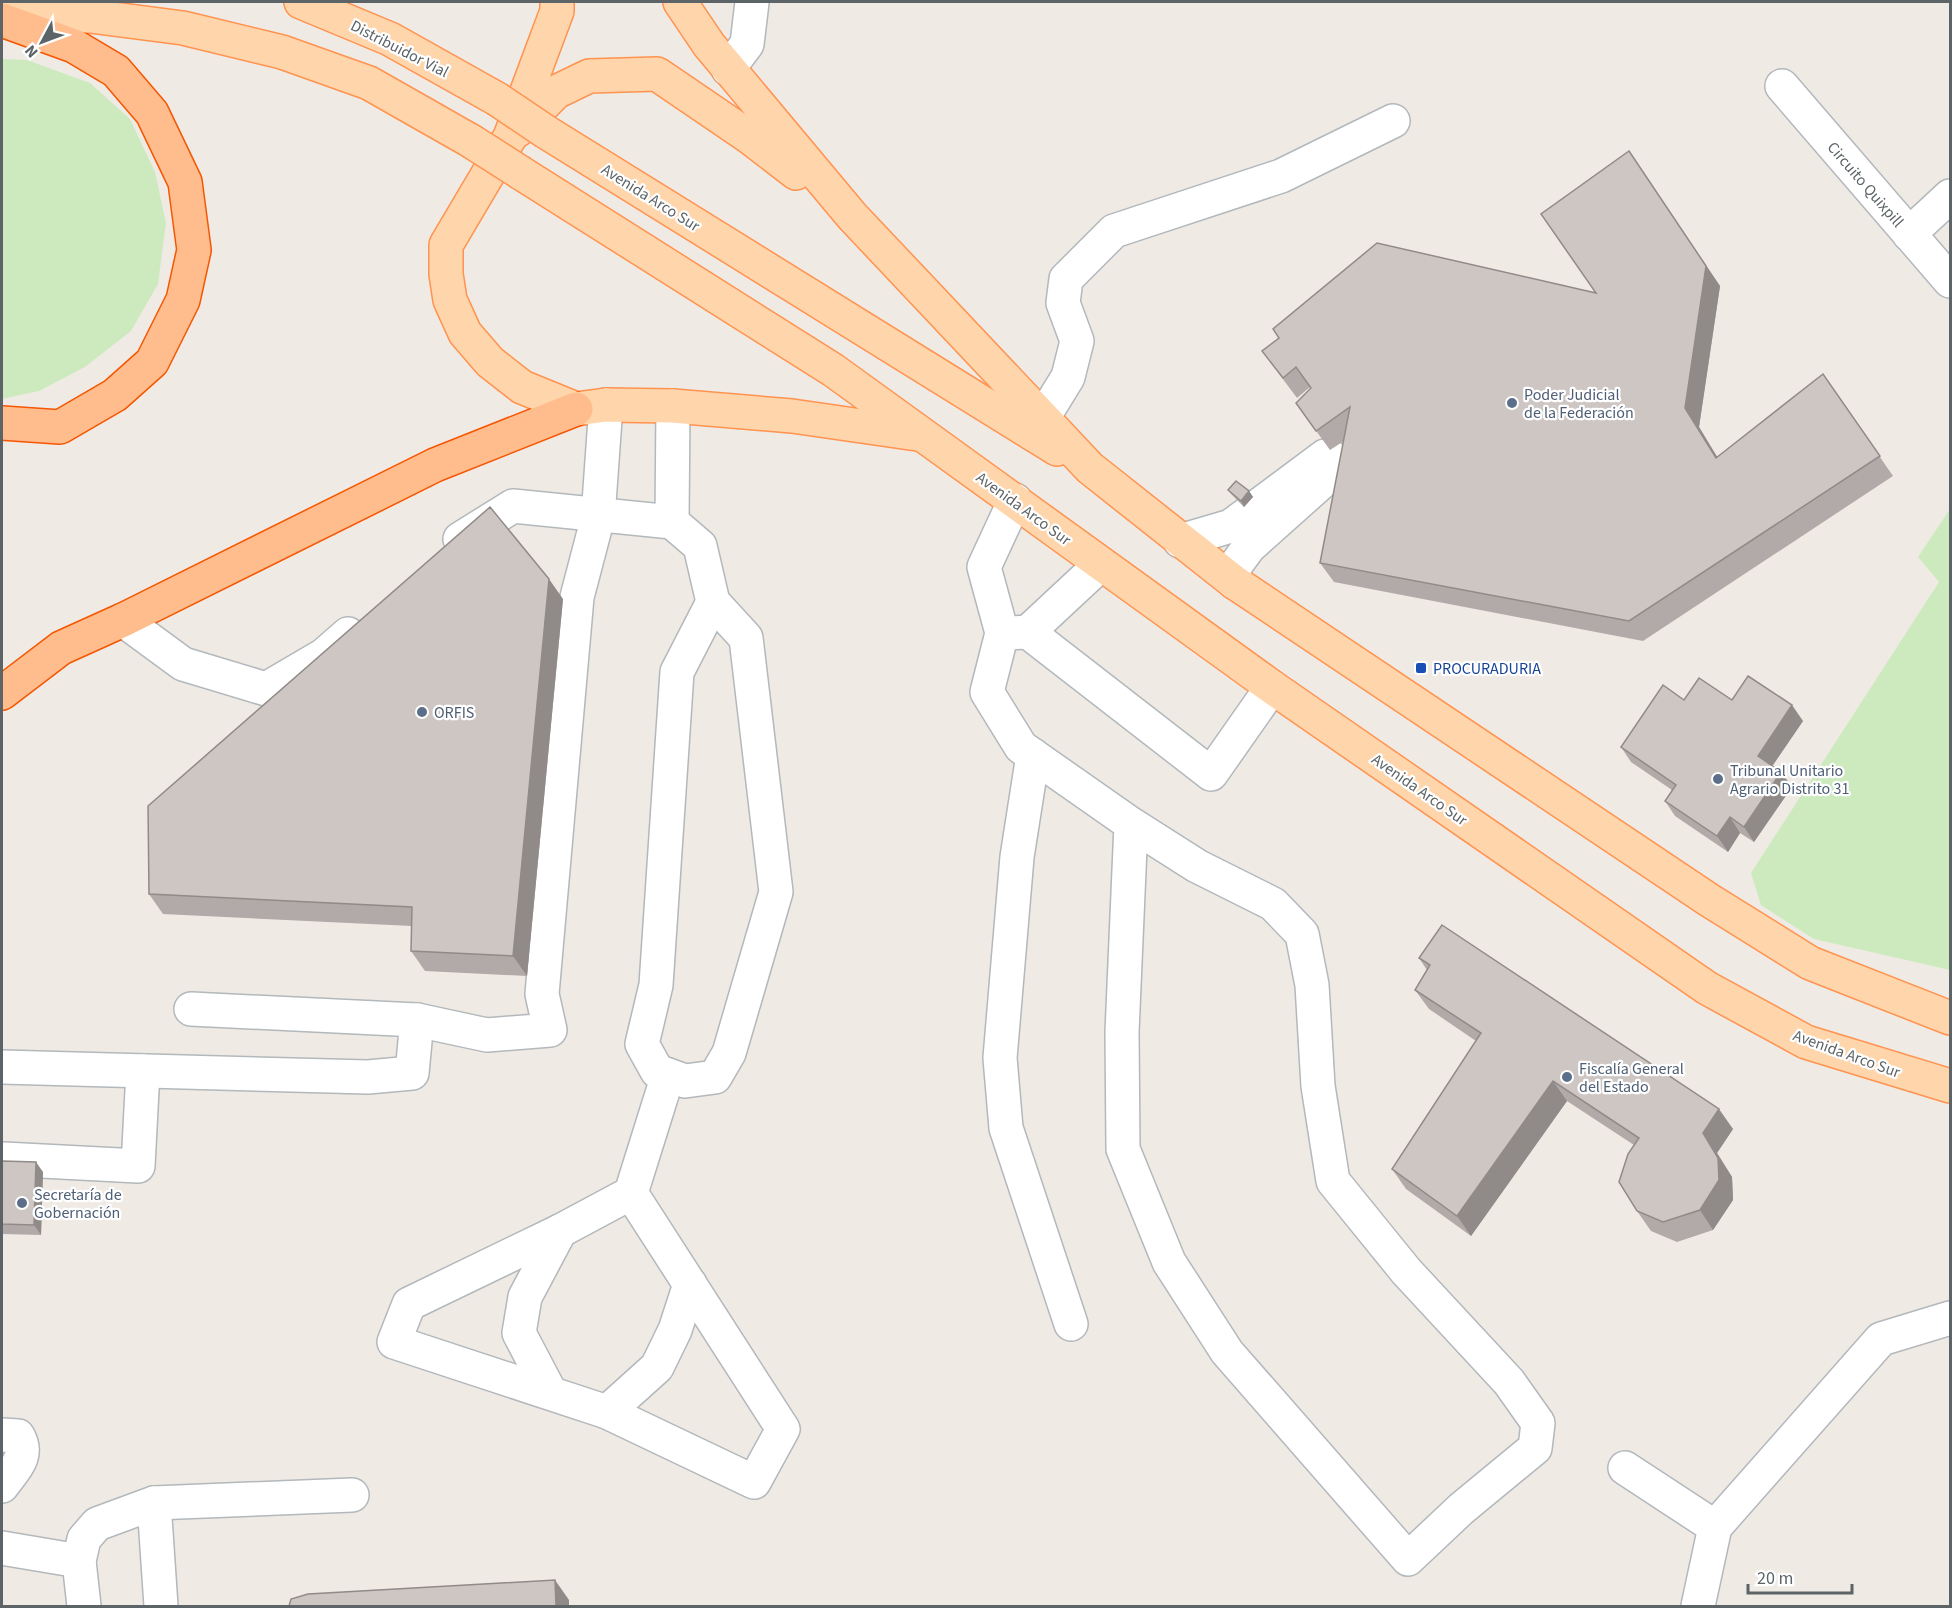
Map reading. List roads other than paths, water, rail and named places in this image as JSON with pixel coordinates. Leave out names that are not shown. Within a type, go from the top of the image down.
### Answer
[{"type":"highway","points":[[2,20],[74,46],[116,71],[152,114],[185,182],[194,250],[183,300],[152,362],[115,395],[60,427],[2,423]]},
{"type":"highway","points":[[2,693],[61,648],[123,620],[435,465],[591,407]]},
{"type":"main road","name":"Distribuidor Vial","points":[[301,2],[390,39],[497,99]]},
{"type":"main road","name":"Avenida Arco Sur","points":[[557,2],[557,11],[510,137],[446,245],[446,274],[450,300],[465,333],[490,362],[522,387],[591,407],[673,406],[792,416],[921,435]]},
{"type":"main road","name":"Avenida Arco Sur","points":[[680,2],[728,69],[852,216],[1038,425],[1180,541],[1234,582],[1709,900],[1810,963],[1950,1018]]},
{"type":"main road","name":"Avenida Arco Sur","points":[[2,16],[90,16],[159,25],[282,52],[369,83],[471,141],[833,370],[1272,687],[1707,988],[1806,1042],[1950,1086]]},
{"type":"main road","points":[[510,137],[556,92],[589,76],[657,74],[748,136],[852,216]]},
{"type":"main road","name":"Avenida Arco Sur","points":[[497,99],[546,132],[1038,425]]},
{"type":"street","points":[[728,69],[747,44],[752,2]]},
{"type":"street","name":"Circuito Quixpill","points":[[1782,86],[1950,281]]},
{"type":"street","points":[[1038,425],[1068,377],[1077,341],[1063,303],[1066,279],[1114,231],[1281,176],[1393,121]]},
{"type":"street","points":[[1909,234],[1950,196]]},
{"type":"street","points":[[672,522],[673,406]]},
{"type":"street","points":[[191,1009],[417,1020],[488,1035],[550,1030],[542,994],[577,597],[598,517],[591,407]]},
{"type":"street","points":[[1180,541],[1231,526],[1325,456],[1331,457],[1336,466],[1334,471],[1249,547],[1235,566],[1234,582]]},
{"type":"street","points":[[1016,500],[984,567],[1015,632],[1211,774],[1272,687]]},
{"type":"street","points":[[436,558],[453,543],[513,506],[598,517],[672,522],[700,546],[713,602],[746,638],[776,892],[729,1053],[715,1077],[685,1081],[657,1071],[642,1044],[657,985],[677,672],[713,602]]},
{"type":"street","points":[[1101,564],[1015,632],[987,692],[1021,747],[1131,824],[1197,866],[1273,904],[1302,934],[1312,985],[1317,1086],[1333,1181],[1406,1271],[1509,1382],[1538,1423],[1535,1449],[1461,1509],[1408,1559],[1227,1352],[1169,1262],[1123,1149],[1122,1032],[1131,824]]},
{"type":"street","points":[[123,620],[183,664],[266,689],[324,656],[367,618]]},
{"type":"street","points":[[1033,755],[1017,857],[1000,1058],[1006,1128],[1071,1324]]},
{"type":"street","points":[[2,1067],[368,1077],[412,1073],[417,1020]]},
{"type":"street","points":[[4,1159],[138,1166],[143,1071]]},
{"type":"street","points":[[631,1193],[783,1430],[754,1482],[607,1412],[394,1341],[409,1304],[560,1231],[631,1193],[669,1075]]},
{"type":"street","points":[[550,1392],[519,1334],[525,1297],[560,1231]]},
{"type":"street","points":[[607,1412],[657,1367],[675,1330],[690,1284]]},
{"type":"street","points":[[1698,1606],[1715,1527],[1881,1339],[1950,1318]]},
{"type":"street","points":[[2,1435],[18,1436],[24,1447],[24,1455],[2,1485]]},
{"type":"street","points":[[1625,1468],[1715,1527]]},
{"type":"street","points":[[84,1606],[80,1561],[84,1539],[97,1524],[154,1503],[352,1495]]},
{"type":"street","points":[[154,1503],[160,1606]]},
{"type":"street","points":[[2,1548],[80,1561]]},
{"type":"place","name":"Poder Judicial de la Federación","points":[[1512,403]]},
{"type":"place","name":"PROCURADURIA","points":[[1421,668]]},
{"type":"place","name":"ORFIS","points":[[422,712]]},
{"type":"place","name":"Tribunal Unitario Agrario Distrito 31","points":[[1718,779]]},
{"type":"place","name":"Fiscalía General del Estado","points":[[1567,1077]]},
{"type":"place","name":"Secretaría de Gobernación","points":[[22,1203]]}]
